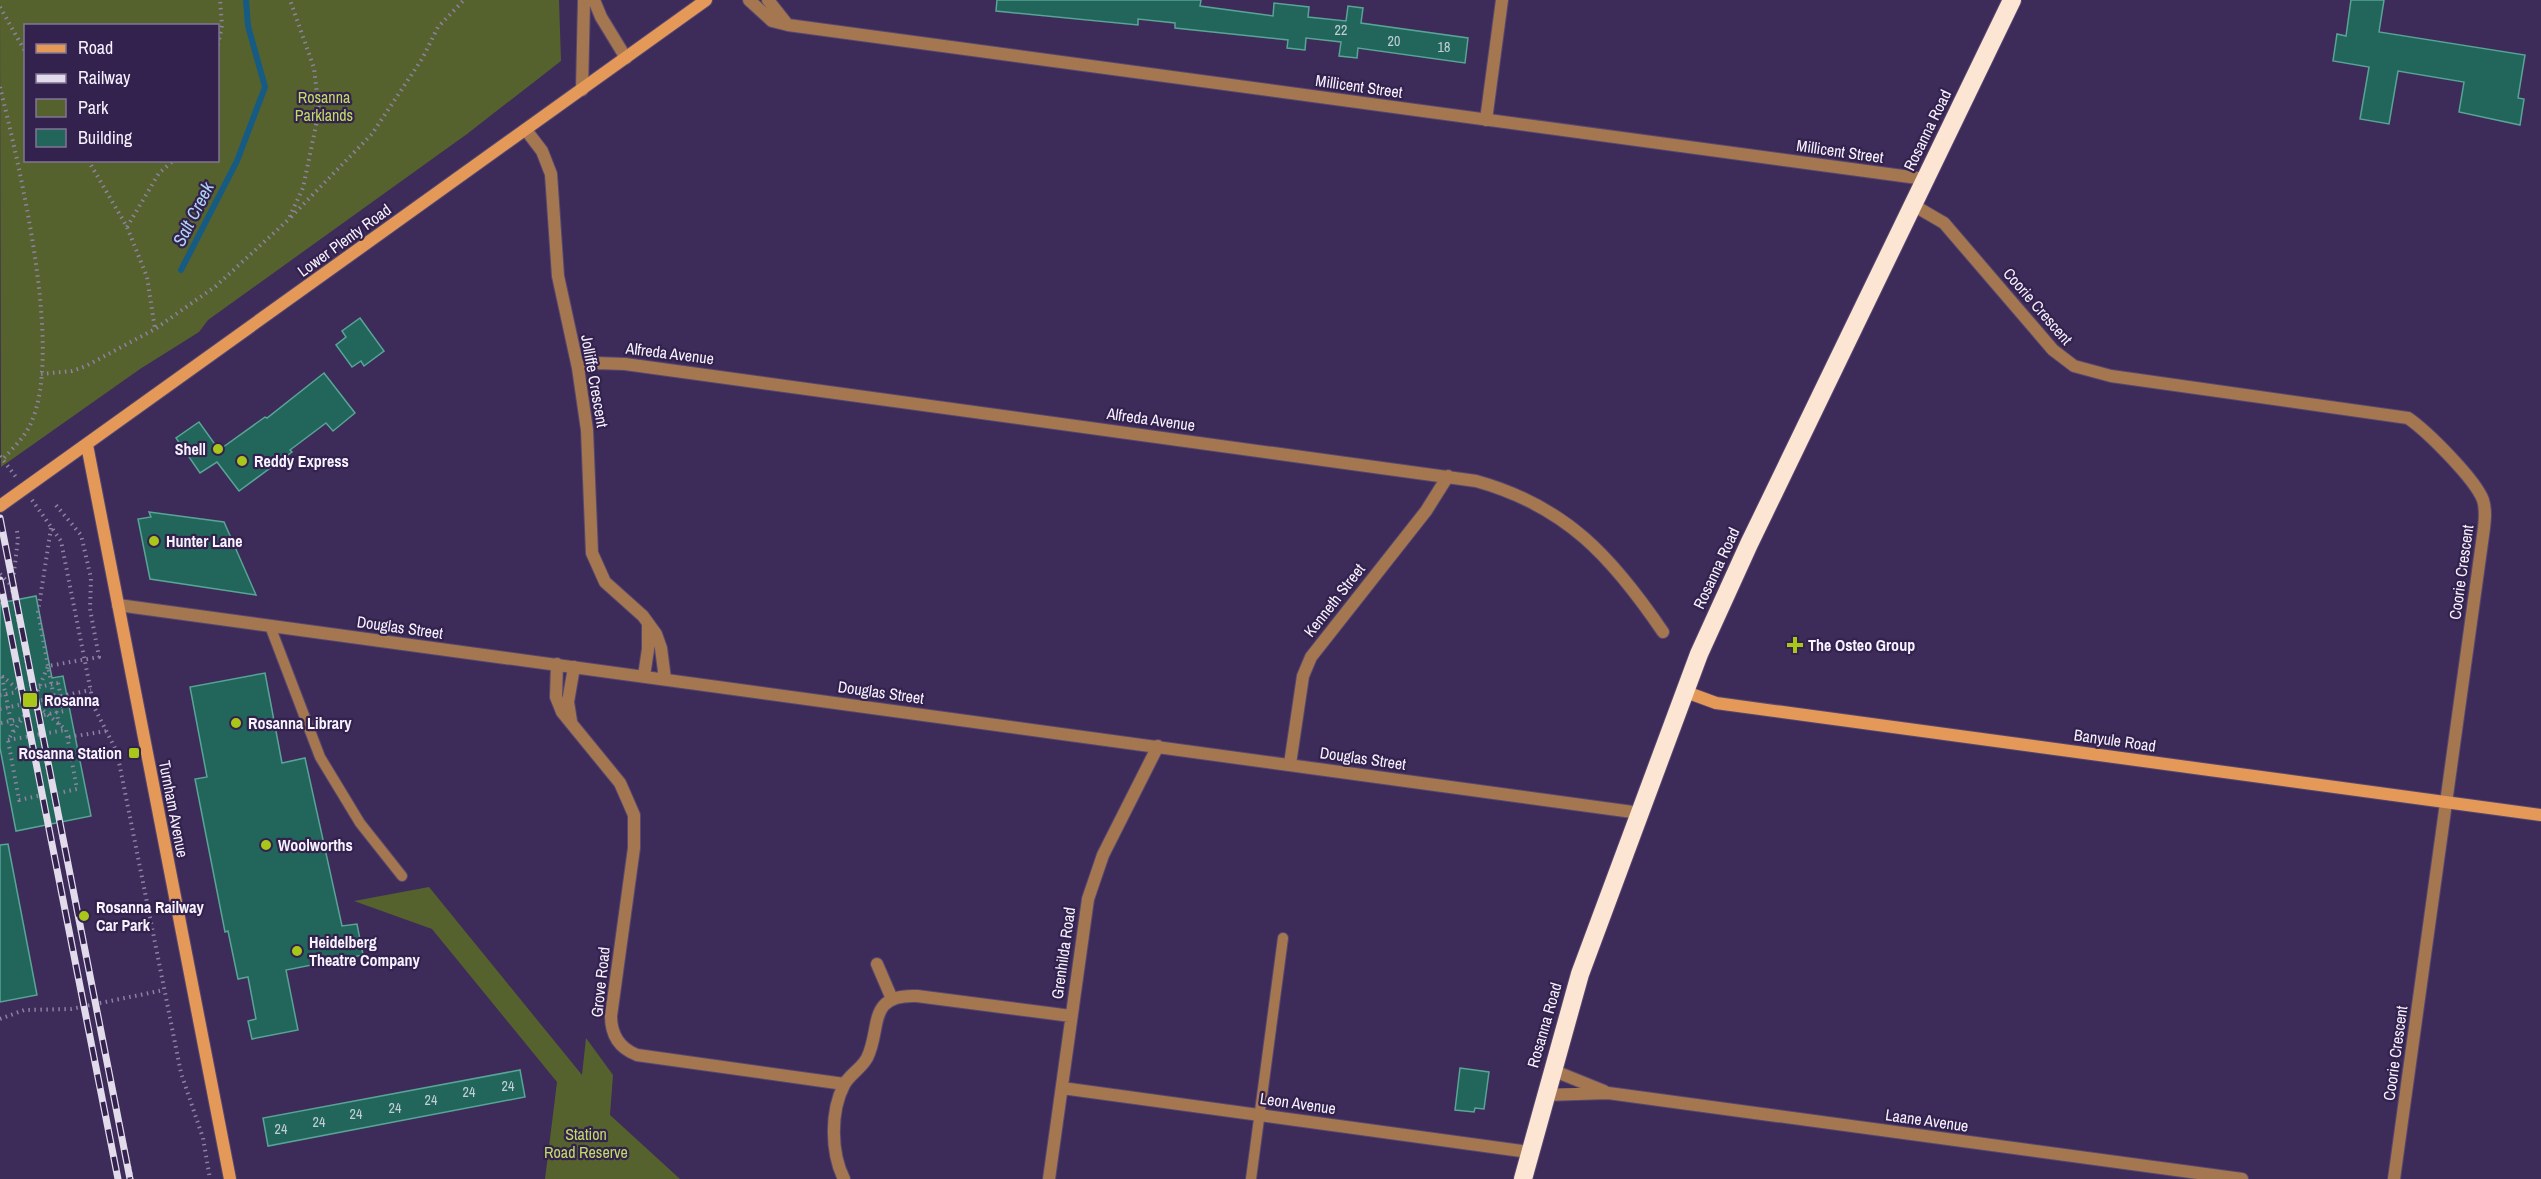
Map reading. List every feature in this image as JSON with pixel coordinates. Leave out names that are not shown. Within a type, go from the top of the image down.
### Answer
[{"type":"highway","name":"Rosanna Road","points":[[1523,1179],[1580,974],[1718,610],[2012,0]]},
{"type":"street","points":[[582,90],[584,0]]},
{"type":"street","points":[[594,0],[601,17],[626,58]]},
{"type":"street","name":"Lower Plenty Road","points":[[0,506],[706,0]]},
{"type":"street","name":"Millicent Street","points":[[749,0],[772,21],[788,25],[1925,179]]},
{"type":"street","points":[[768,0],[788,25]]},
{"type":"street","points":[[1486,120],[1503,0]]},
{"type":"street","name":"Jolliffe Crescent","points":[[526,130],[542,151],[551,174],[558,276],[578,368],[590,460],[592,552],[606,582],[648,624],[659,641],[664,679]]},
{"type":"street","name":"Coorie Crescent","points":[[1913,205],[1944,223],[2053,350],[2074,366],[2111,376],[2408,418],[2472,481],[2484,501],[2485,522],[2394,1179]]},
{"type":"street","name":"Alfreda Avenue","points":[[578,368],[596,363],[625,364],[1448,476],[1500,487],[1545,507],[1590,540],[1624,577],[1663,632]]},
{"type":"street","name":"Turnham Avenue","points":[[87,445],[230,1179]]},
{"type":"street","name":"Kenneth Street","points":[[1290,765],[1303,676],[1311,657],[1426,511],[1448,476]]},
{"type":"street","name":"Douglas Street","points":[[118,605],[1640,813]]},
{"type":"street","points":[[644,676],[648,649],[648,624]]},
{"type":"street","name":"Grove Road","points":[[557,664],[556,697],[562,712],[620,783],[634,815],[634,848],[611,1016],[616,1039],[629,1052],[637,1055],[844,1084]]},
{"type":"street","points":[[572,722],[568,702],[574,667]]},
{"type":"street","name":"Banyule Road","points":[[1686,692],[1716,703],[2541,815]]},
{"type":"street","name":"Grenhilda Road","points":[[1049,1179],[1092,883],[1103,855],[1158,746]]},
{"type":"street","points":[[877,964],[892,999]]},
{"type":"street","points":[[844,1179],[836,1159],[834,1143],[839,1101],[844,1084],[868,1055],[876,1018],[892,999],[917,996],[1071,1016]]},
{"type":"street","name":"Laane Avenue","points":[[1552,1070],[1608,1093]]},
{"type":"street","name":"Leon Avenue","points":[[1062,1088],[1530,1152]]},
{"type":"street","name":"Laane Avenue","points":[[1545,1095],[1608,1093],[2242,1179]]},
{"type":"lane","points":[[270,626],[320,757],[360,823],[402,876]]},
{"type":"lane","points":[[1251,1179],[1283,938]]},
{"type":"path","points":[[219,40],[222,25],[220,0]]},
{"type":"path","points":[[288,220],[303,188],[319,111],[314,68],[290,0]]},
{"type":"path","points":[[41,374],[72,371],[122,350],[216,286],[288,220],[372,134],[414,73],[438,27],[464,0]]},
{"type":"path","points":[[0,7],[24,49]]},
{"type":"path","points":[[0,88],[0,96]]},
{"type":"path","points":[[0,88],[9,117],[32,237],[43,343],[41,374],[32,421],[27,432],[2,457],[61,541],[98,717],[117,752],[181,1073],[203,1138],[210,1179]]},
{"type":"path","points":[[89,162],[127,227],[147,277],[155,329]]},
{"type":"path","points":[[127,227],[159,173],[172,162]]},
{"type":"path","points":[[48,666],[99,657],[90,609],[91,578],[81,535],[55,504]]},
{"type":"path","points":[[51,527],[38,612],[59,725]]},
{"type":"path","points":[[17,531],[18,539],[11,584],[94,1005],[132,1179]]},
{"type":"path","points":[[0,574],[11,584]]},
{"type":"path","points":[[38,796],[19,800],[8,740],[33,702],[48,666]]},
{"type":"path","points":[[1,676],[13,732]]},
{"type":"path","points":[[1,676],[66,730],[77,789],[59,793]]},
{"type":"path","points":[[38,687],[58,683],[61,696],[64,711],[44,715]]},
{"type":"path","points":[[2,686],[12,684]]},
{"type":"path","points":[[0,709],[91,690]]},
{"type":"path","points":[[0,695],[17,692]]},
{"type":"path","points":[[0,719],[22,719]]},
{"type":"path","points":[[8,740],[66,730]]},
{"type":"path","points":[[69,737],[106,731]]},
{"type":"path","points":[[0,1019],[24,1010],[56,1011],[164,990]]},
{"type":"green space","name":"Rosanna Parklands","points":[[0,0],[559,0],[561,61],[467,134],[208,320],[199,332],[140,369],[1,467]]},
{"type":"green space","name":"Station Road Reserve","points":[[429,887],[582,1075],[586,1038],[613,1075],[610,1115],[680,1179],[545,1179],[557,1082],[432,929],[354,901]]},
{"type":"building","points":[[997,0],[1201,0],[1200,6],[1273,16],[1274,3],[1309,7],[1308,17],[1346,21],[1348,6],[1363,8],[1361,23],[1468,38],[1465,63],[1358,48],[1357,58],[1339,56],[1341,42],[1306,38],[1305,50],[1287,48],[1288,40],[1175,28],[1175,23],[1138,19],[1138,25],[996,11]]},
{"type":"building","points":[[2351,0],[2384,0],[2379,32],[2525,55],[2518,98],[2524,99],[2520,125],[2459,112],[2464,82],[2398,71],[2389,124],[2360,119],[2369,67],[2333,61],[2337,34],[2346,36]]},
{"type":"building","points":[[360,318],[384,351],[364,366],[361,361],[352,367],[336,345],[346,337],[342,331]]},
{"type":"building","points":[[324,373],[355,413],[333,431],[326,423],[290,450],[292,452],[239,491],[217,462],[200,473],[176,438],[199,422],[219,450],[265,417],[267,418]]},
{"type":"building","points":[[149,512],[224,522],[256,595],[150,579],[138,519],[151,517]]},
{"type":"building","points":[[36,596],[52,678],[63,676],[91,816],[16,831],[0,748],[0,603]]},
{"type":"building","points":[[265,673],[282,763],[305,758],[342,926],[357,924],[363,955],[286,970],[298,1030],[252,1039],[248,1021],[256,1019],[248,977],[238,979],[228,931],[225,932],[195,779],[207,777],[190,687]]},
{"type":"building","points":[[8,844],[37,995],[0,1002],[0,845]]},
{"type":"building","points":[[1460,1068],[1489,1072],[1484,1109],[1475,1108],[1474,1112],[1455,1110]]},
{"type":"building","points":[[520,1070],[525,1097],[268,1146],[263,1118]]},
{"type":"waterway","name":"Salt Creek","points":[[181,270],[237,161],[265,87],[248,26],[246,0]]},
{"type":"railway","points":[[0,518],[130,1179]]},
{"type":"railway","points":[[0,580],[118,1179]]},
{"type":"place","name":"Shell","points":[[218,449]]},
{"type":"place","name":"Reddy Express","points":[[242,461]]},
{"type":"place","name":"Hunter Lane","points":[[154,541]]},
{"type":"place","name":"The Osteo Group","points":[[1795,645]]},
{"type":"place","name":"Rosanna","points":[[30,700]]},
{"type":"place","name":"Rosanna Library","points":[[236,723]]},
{"type":"place","name":"Rosanna Station","points":[[134,753]]},
{"type":"place","name":"Woolworths","points":[[266,845]]},
{"type":"place","name":"Rosanna Railway Car Park","points":[[84,916]]},
{"type":"place","name":"Heidelberg Theatre Company","points":[[297,951]]}]
